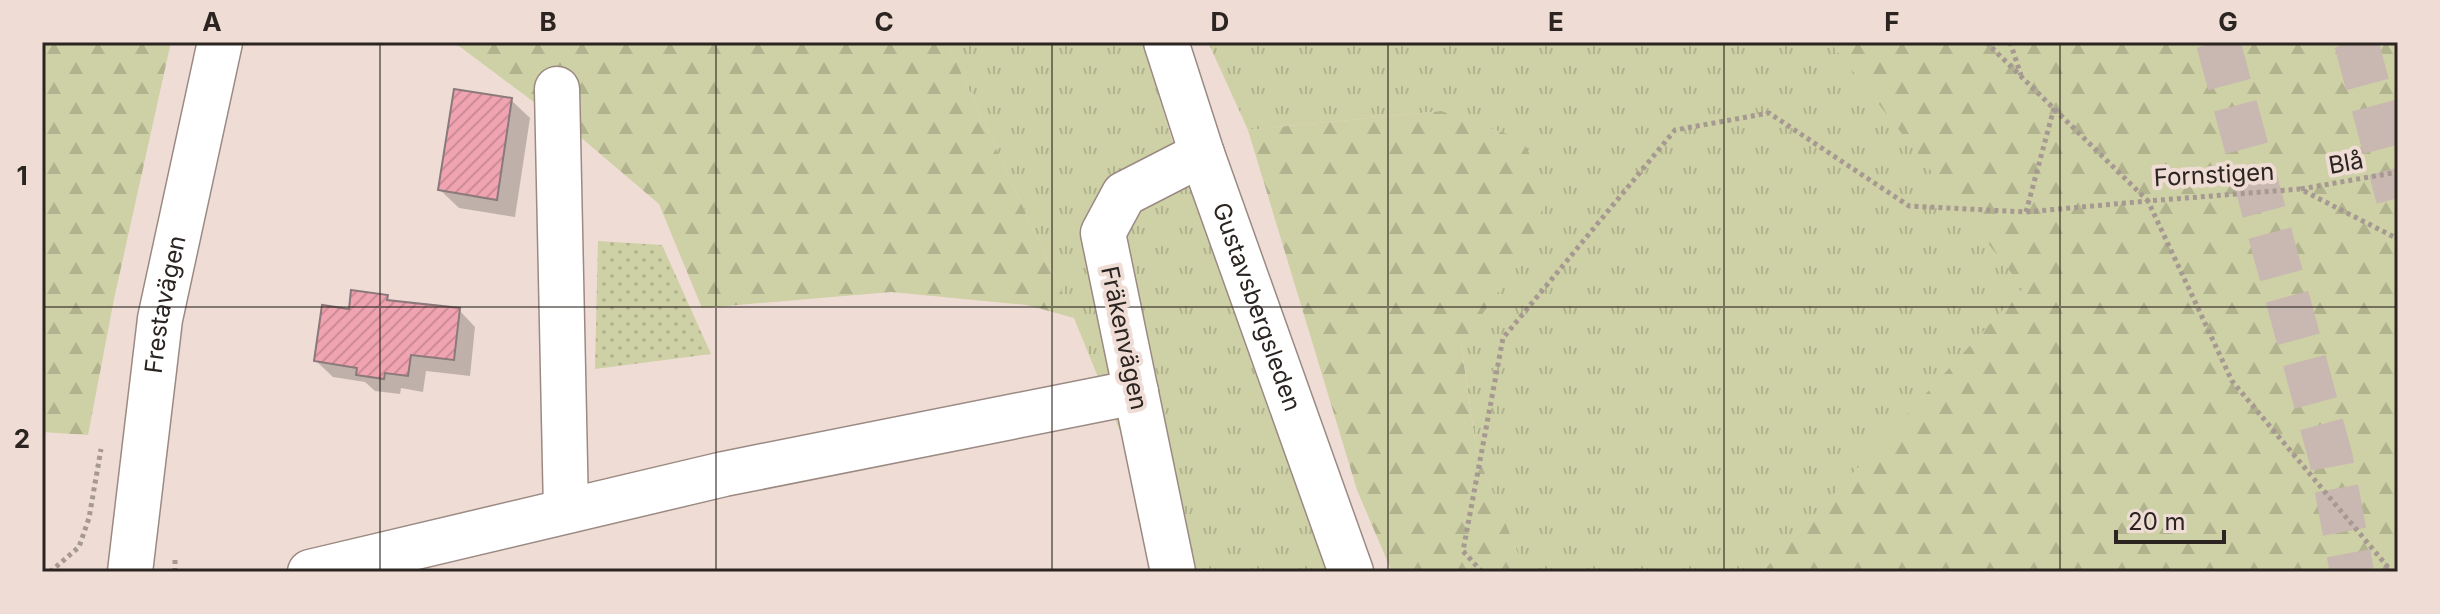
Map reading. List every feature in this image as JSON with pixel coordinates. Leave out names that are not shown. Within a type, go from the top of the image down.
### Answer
[{"type":"street","name":"Frestavägen","points":[[130,572],[160,319],[220,42]]},
{"type":"street","name":"Gustavsbergsleden","points":[[1166,42],[1202,154],[1351,572]]},
{"type":"street","points":[[557,89],[566,511]]},
{"type":"street","name":"Fräkenvägen","points":[[1173,572],[1103,233],[1124,194],[1202,154]]},
{"type":"street","points":[[310,572],[724,474],[1136,392]]},
{"type":"path","name":"Fornstigen","points":[[1986,42],[2148,201],[2300,189],[2398,239]]},
{"type":"path","points":[[2010,42],[2021,76]]},
{"type":"path","points":[[2026,212],[2054,108]]},
{"type":"path","points":[[1482,572],[1463,551],[1503,338],[1675,130],[1769,113],[1909,206],[2026,212],[2148,201],[2232,381],[2392,572]]},
{"type":"path","name":"Blå","points":[[2300,189],[2398,172]]},
{"type":"green space","points":[[42,42],[171,42],[114,299],[88,435],[42,432]]},
{"type":"green space","points":[[447,42],[947,42],[1074,318],[1027,305],[891,292],[702,308],[659,204],[578,135],[459,46]]},
{"type":"green space","points":[[947,42],[1142,42],[1180,165],[1213,241],[1328,572],[1177,572],[1074,318]]},
{"type":"green space","points":[[1208,42],[1830,42],[2024,288],[1762,572],[1530,572],[1522,564],[1477,454],[1461,343],[1529,249],[1441,111],[1248,130]]},
{"type":"green space","points":[[1830,42],[2398,42],[2398,572],[1762,572],[2023,288]]},
{"type":"green space","points":[[1441,111],[1522,139],[1548,191],[1529,249],[1461,344],[1477,454],[1522,563],[1530,572],[1392,572],[1357,490],[1248,130]]},
{"type":"green space","points":[[598,241],[662,245],[711,354],[595,369]]},
{"type":"building","points":[[454,89],[512,98],[497,200],[438,190]]},
{"type":"building","points":[[351,290],[388,295],[387,300],[460,308],[454,360],[411,355],[408,376],[385,373],[384,379],[356,375],[357,368],[314,361],[322,305],[349,309]]},
{"type":"tunnel","points":[[2218,42],[2331,459],[2352,572]]},
{"type":"tunnel","points":[[2356,42],[2398,198]]}]
